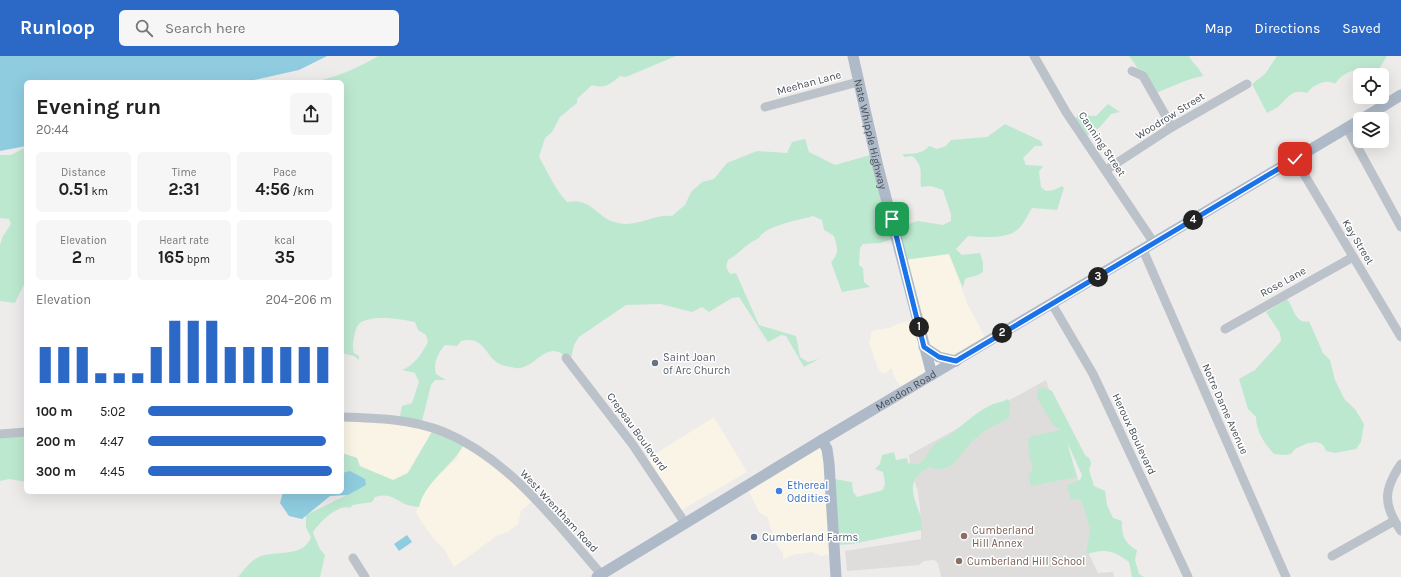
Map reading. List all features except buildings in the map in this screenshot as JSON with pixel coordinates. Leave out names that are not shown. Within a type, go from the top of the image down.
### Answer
[{"type":"main road","name":"Nate Whipple Highway","points":[[852,56],[932,376]]},
{"type":"main road","name":"Mendon Road","points":[[1374,112],[1401,95]]},
{"type":"main road","name":"Mendon Road","points":[[599,575],[1063,296],[1353,125]]},
{"type":"main road","points":[[924,347],[939,357],[956,361]]},
{"type":"main road","points":[[822,440],[827,449],[829,463],[836,577]]},
{"type":"street","name":"Canning Street","points":[[1034,56],[1066,112],[1154,243]]},
{"type":"street","points":[[1132,71],[1143,76],[1172,128]]},
{"type":"street","name":"Meehan Lane","points":[[765,107],[858,82]]},
{"type":"street","name":"Woodrow Street","points":[[1106,170],[1172,128],[1247,84]]},
{"type":"street","points":[[1348,128],[1401,227]]},
{"type":"street","name":"Kay Street","points":[[1295,159],[1401,337]]},
{"type":"street","name":"Notre Dame Avenue","points":[[1143,250],[1286,577]]},
{"type":"street","name":"Rose Lane","points":[[1225,329],[1353,257]]},
{"type":"street","name":"Heroux Boulevard","points":[[1052,304],[1092,374],[1188,577]]},
{"type":"street","name":"Crepeau Boulevard","points":[[566,358],[633,445],[685,523]]},
{"type":"street","name":"West Wrentham Road","points":[[344,417],[370,417],[408,422],[443,432],[471,446],[508,474],[539,504],[599,575]]},
{"type":"street","points":[[0,434],[24,432]]},
{"type":"street","points":[[1401,464],[1391,479],[1388,490],[1387,505],[1394,521],[1401,531]]},
{"type":"street","points":[[1332,556],[1394,521]]},
{"type":"street","points":[[353,558],[365,577]]},
{"type":"shaded area","points":[[949,253],[968,305],[988,343],[905,393],[894,377],[892,368],[884,374],[879,371],[869,343],[872,331],[889,328],[900,323],[918,320],[904,260]]},
{"type":"shaded area","points":[[1046,380],[1096,535],[1089,554],[1098,573],[1113,572],[1114,577],[941,577],[938,563],[934,560],[924,561],[919,565],[847,571],[845,551],[921,539],[921,518],[918,491],[911,473],[909,455]]},
{"type":"shaded area","points":[[344,417],[433,430],[407,473],[393,480],[359,466],[357,458],[344,454]]},
{"type":"shaded area","points":[[714,417],[747,472],[680,511],[647,459]]},
{"type":"shaded area","points":[[826,441],[836,553],[821,556],[812,552],[792,555],[783,559],[783,553],[777,546],[777,540],[773,537],[768,518],[759,512],[747,488]]},
{"type":"shaded area","points":[[463,446],[493,462],[533,500],[521,511],[518,524],[508,532],[498,535],[454,567],[444,549],[433,538],[416,512],[421,498],[431,482],[456,459]]},
{"type":"green space","points":[[378,56],[676,56],[626,77],[620,76],[607,85],[592,85],[577,99],[577,103],[560,117],[552,132],[545,138],[539,157],[562,197],[567,202],[575,201],[587,204],[607,219],[622,224],[637,223],[658,217],[672,216],[685,205],[691,192],[702,182],[714,179],[727,163],[757,151],[787,153],[792,142],[805,139],[809,152],[835,165],[877,153],[897,228],[918,221],[943,225],[951,221],[951,214],[943,190],[931,186],[921,187],[921,171],[919,164],[912,156],[905,157],[902,154],[914,154],[926,149],[929,146],[937,149],[946,146],[951,140],[987,137],[1005,124],[1041,141],[1043,146],[1035,146],[1023,158],[1026,165],[1043,166],[1039,172],[1041,187],[1046,191],[1054,190],[1062,186],[1064,188],[1057,210],[1032,208],[1020,227],[1010,234],[996,237],[968,236],[956,249],[962,255],[980,253],[983,262],[983,272],[965,279],[963,288],[949,254],[904,260],[898,237],[880,243],[863,244],[860,248],[859,265],[863,268],[864,282],[870,287],[842,292],[831,262],[837,253],[834,236],[824,230],[822,220],[813,216],[783,224],[762,234],[759,238],[728,260],[726,267],[730,274],[736,273],[759,325],[796,336],[800,357],[808,362],[819,359],[804,367],[786,336],[781,335],[768,342],[739,297],[732,298],[709,312],[702,307],[692,312],[661,304],[626,305],[579,337],[574,345],[570,364],[562,354],[556,351],[544,354],[521,368],[515,368],[504,366],[497,362],[478,342],[473,340],[461,341],[457,346],[445,345],[437,358],[435,370],[436,374],[446,380],[435,380],[431,385],[421,425],[399,421],[402,406],[412,403],[419,382],[415,373],[402,370],[414,362],[428,342],[426,335],[418,330],[415,322],[387,318],[365,320],[360,323],[355,331],[353,343],[354,353],[359,356],[359,360],[354,356],[344,354],[344,80],[320,80],[362,65]]},
{"type":"green space","points":[[1129,56],[1189,56],[1203,76],[1185,81],[1156,93],[1145,81]]},
{"type":"green space","points":[[1277,56],[1387,56],[1380,68],[1353,68],[1353,71],[1346,73],[1335,84],[1331,82],[1324,82],[1316,85],[1307,93],[1298,92],[1292,94],[1278,107],[1267,113],[1252,84],[1265,74]]},
{"type":"green space","points":[[1108,104],[1120,112],[1111,114],[1100,127],[1084,138],[1073,121],[1078,115],[1096,116]]},
{"type":"green space","points":[[24,148],[24,284],[15,303],[0,301],[0,245],[3,236],[11,224],[9,219],[0,218],[0,155],[11,155]]},
{"type":"green space","points":[[1287,299],[1298,318],[1304,322],[1309,321],[1323,353],[1330,360],[1335,380],[1345,400],[1355,409],[1364,424],[1361,442],[1356,449],[1335,453],[1326,451],[1321,444],[1314,442],[1301,446],[1288,455],[1274,454],[1261,437],[1257,427],[1256,417],[1248,409],[1239,379],[1255,370],[1281,341],[1280,333],[1266,312]]},
{"type":"green space","points":[[1042,387],[1052,391],[1085,455],[1090,459],[1091,464],[1089,470],[1094,486],[1105,491],[1107,505],[1113,518],[1122,521],[1123,535],[1129,545],[1137,550],[1135,560],[1139,574],[1144,577],[1132,577],[1129,562],[1113,552],[1102,551],[1086,553],[1090,530],[1082,502],[1077,499],[1071,500],[1067,485],[1080,480],[1082,475],[1067,442],[1077,477],[1031,486],[1028,473],[1033,471],[1029,456],[1028,439],[1032,436],[1061,430],[1054,426],[1037,398],[1038,389]]},
{"type":"green space","points":[[1007,399],[1010,403],[1009,418],[988,429],[977,437],[952,465],[946,468],[938,469],[929,467],[917,477],[914,482],[913,494],[921,518],[922,530],[852,544],[837,545],[834,479],[852,482],[853,492],[857,497],[883,490],[885,483],[883,472],[875,469],[880,464],[882,455],[894,452],[896,460],[907,458],[908,463],[914,464],[922,462],[937,443],[982,410]]},
{"type":"green space","points":[[433,430],[463,446],[458,454],[432,483],[422,498],[419,507],[406,505],[392,497],[383,495],[375,497],[372,502],[353,505],[350,508],[345,507],[329,515],[313,533],[320,549],[325,555],[320,577],[238,577],[255,559],[270,554],[301,549],[307,544],[311,537],[306,528],[306,515],[355,491],[354,475],[344,472],[344,454],[357,458],[360,466],[393,480],[408,473]]},
{"type":"green space","points":[[24,432],[24,482],[9,479],[0,481],[0,434]]},
{"type":"water","points":[[0,56],[327,56],[299,70],[254,80],[24,80],[24,146],[0,151]]},
{"type":"water","points":[[350,471],[365,479],[366,485],[348,495],[330,496],[302,519],[289,516],[280,503],[282,494],[344,494],[344,472]]},
{"type":"water","points":[[407,535],[412,542],[399,551],[394,544]]},
{"type":"place","name":"Saint Joan of Arc Church","points":[[655,363]]},
{"type":"place","name":"Ethereal Oddities","points":[[779,491]]},
{"type":"place","name":"Cumberland Hill Annex","points":[[964,536]]},
{"type":"place","name":"Cumberland Farms","points":[[754,537]]},
{"type":"place","name":"Cumberland Hill School","points":[[959,561]]},
{"type":"route","points":[[892,219],[924,347],[939,357],[956,361],[1295,159]]}]
